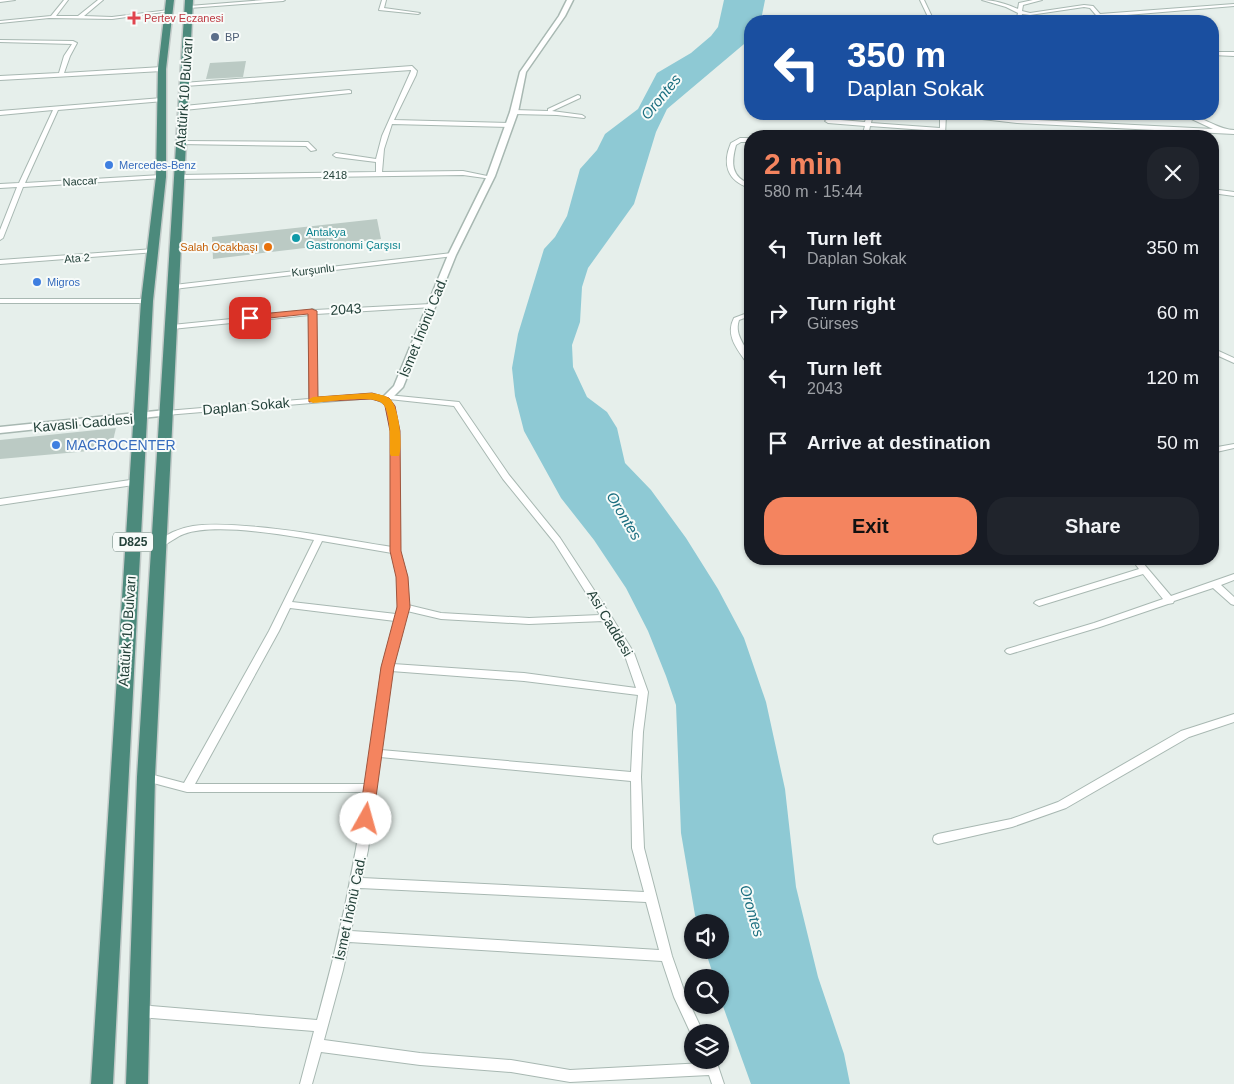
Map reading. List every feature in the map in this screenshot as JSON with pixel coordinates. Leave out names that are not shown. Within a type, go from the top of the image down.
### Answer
[{"type":"highway","name":"Atatürk 10 Bulvarı","points":[[137,1084],[146,777],[189,4]]},
{"type":"highway","name":"Atatürk 10 Bulvarı","points":[[102,1084],[147,301],[161,177],[162,69],[169,5]]},
{"type":"street","points":[[0,1],[13,0]]},
{"type":"street","points":[[52,17],[66,0]]},
{"type":"street","points":[[79,17],[101,0]]},
{"type":"street","points":[[238,2],[244,0]]},
{"type":"street","points":[[189,4],[284,0]]},
{"type":"street","points":[[384,0],[381,10],[418,13]]},
{"type":"street","name":"İsmet İnönü Cad.","points":[[306,1084],[337,970],[356,883],[387,667],[404,607],[402,577],[396,551],[395,431],[390,406],[386,398],[398,387],[452,255],[490,178],[514,112],[523,72],[529,60],[562,16],[570,0]]},
{"type":"street","points":[[922,0],[929,15]]},
{"type":"street","points":[[984,0],[1030,14],[1084,6],[1090,7],[1098,15]]},
{"type":"street","points":[[1019,15],[1021,4],[1040,0]]},
{"type":"street","points":[[0,22],[52,17],[112,18],[169,5]]},
{"type":"street","points":[[1111,15],[1234,5]]},
{"type":"street","points":[[0,42],[73,42],[75,44],[67,56],[61,75]]},
{"type":"street","points":[[1219,53],[1234,54]]},
{"type":"street","points":[[185,84],[412,68],[414,71],[384,136],[379,161],[379,175]]},
{"type":"street","points":[[0,78],[162,69]]},
{"type":"street","points":[[184,108],[349,92]]},
{"type":"street","points":[[541,112],[560,107],[578,97]]},
{"type":"street","points":[[0,113],[162,100]]},
{"type":"street","points":[[0,238],[21,185],[56,109]]},
{"type":"street","points":[[514,112],[541,112],[582,117]]},
{"type":"street","points":[[866,130],[869,120]]},
{"type":"street","points":[[1014,120],[1186,130]]},
{"type":"street","points":[[1197,120],[1224,132]]},
{"type":"street","points":[[828,121],[917,130]]},
{"type":"street","points":[[392,122],[509,126]]},
{"type":"street","points":[[1219,132],[1234,132]]},
{"type":"street","points":[[744,140],[733,144],[730,168],[736,179],[744,183]]},
{"type":"street","points":[[181,143],[308,144],[313,150]]},
{"type":"street","points":[[336,155],[379,161]]},
{"type":"street","name":"2418","points":[[180,177],[464,173],[490,178]]},
{"type":"street","name":"Naccar","points":[[0,186],[161,177]]},
{"type":"street","points":[[1219,193],[1234,194]]},
{"type":"street","name":"Ata 2","points":[[0,262],[154,251]]},
{"type":"street","name":"Kurşunlu","points":[[174,287],[452,255]]},
{"type":"street","points":[[0,301],[147,301]]},
{"type":"street","name":"2043","points":[[172,327],[312,311],[431,306]]},
{"type":"street","points":[[312,311],[313,400]]},
{"type":"street","points":[[744,316],[736,319],[734,328],[737,342],[744,352]]},
{"type":"street","points":[[1219,354],[1234,361]]},
{"type":"street","name":"Daplan Sokak","points":[[166,413],[313,400],[372,396],[386,398]]},
{"type":"street","name":"Asi Caddesi","points":[[386,398],[456,404],[506,477],[557,540],[630,653],[644,692],[638,732],[636,777],[638,848],[666,956],[680,998],[693,1024]]},
{"type":"street","name":"Kavasli Caddesi","points":[[0,430],[166,413]]},
{"type":"street","points":[[1219,449],[1234,446]]},
{"type":"street","points":[[0,502],[137,482]]},
{"type":"street","points":[[160,544],[181,532],[211,528],[300,534],[396,551]]},
{"type":"street","points":[[187,788],[287,605],[319,538]]},
{"type":"street","points":[[1039,603],[1142,568],[1170,601]]},
{"type":"street","points":[[1010,650],[1170,601],[1234,578]]},
{"type":"street","points":[[1215,584],[1234,602]]},
{"type":"street","points":[[287,605],[401,618]]},
{"type":"street","points":[[404,607],[451,617],[529,621],[608,618]]},
{"type":"street","points":[[387,667],[524,677],[644,692]]},
{"type":"street","points":[[938,839],[1012,823],[1062,805],[1185,734],[1234,718]]},
{"type":"street","points":[[375,753],[636,777]]},
{"type":"street","points":[[146,777],[187,788],[370,788]]},
{"type":"street","points":[[356,883],[650,896]]},
{"type":"street","points":[[343,936],[666,956]]},
{"type":"street","points":[[139,1011],[321,1026]]},
{"type":"street","points":[[316,1045],[420,1059],[511,1066],[570,1076],[684,1067]]},
{"type":"street","points":[[713,1069],[718,1084]]},
{"type":"water","name":"Orontes","points":[[724,0],[765,0],[762,15],[744,15],[744,44],[667,109],[656,132],[634,204],[588,268],[582,287],[580,322],[572,345],[573,367],[587,397],[607,412],[617,428],[625,463],[651,490],[686,538],[718,589],[744,638],[766,702],[785,789],[796,887],[818,977],[844,1054],[850,1084],[751,1084],[726,1014],[729,1014],[729,969],[711,969],[708,959],[729,959],[729,914],[695,914],[681,833],[676,705],[648,631],[626,588],[594,540],[561,498],[524,431],[515,396],[512,368],[518,334],[544,249],[555,237],[567,216],[580,169],[597,150],[605,134],[638,109],[657,73],[691,53],[711,36],[718,27]]},
{"type":"building","points":[[246,61],[243,77],[206,79],[210,63]]},
{"type":"building","name":"Antakya Gastronomi Çarşısı","points":[[377,219],[381,239],[213,259],[212,237]]},
{"type":"building","name":"MACROCENTER","points":[[116,428],[111,449],[0,459],[0,440]]},
{"type":"slow traffic","points":[[313,400],[372,396],[385,400],[390,406],[395,431],[395,454]]},
{"type":"place","name":"Pertev Eczanesi","points":[[134,18]]},
{"type":"place","name":"BP","points":[[215,37]]},
{"type":"place","name":"Mercedes-Benz","points":[[109,165]]},
{"type":"place","name":"Antakya Gastronomi Çarşısı","points":[[296,238]]},
{"type":"place","name":"Salah Ocakbaşı","points":[[268,247]]},
{"type":"place","name":"Migros","points":[[37,282]]},
{"type":"place","name":"MACROCENTER","points":[[56,445]]},
{"type":"route","points":[[250,318],[312,311],[313,400],[372,396],[380,397],[390,406],[395,431],[396,551],[402,577],[404,607],[387,667],[366,819]]}]
